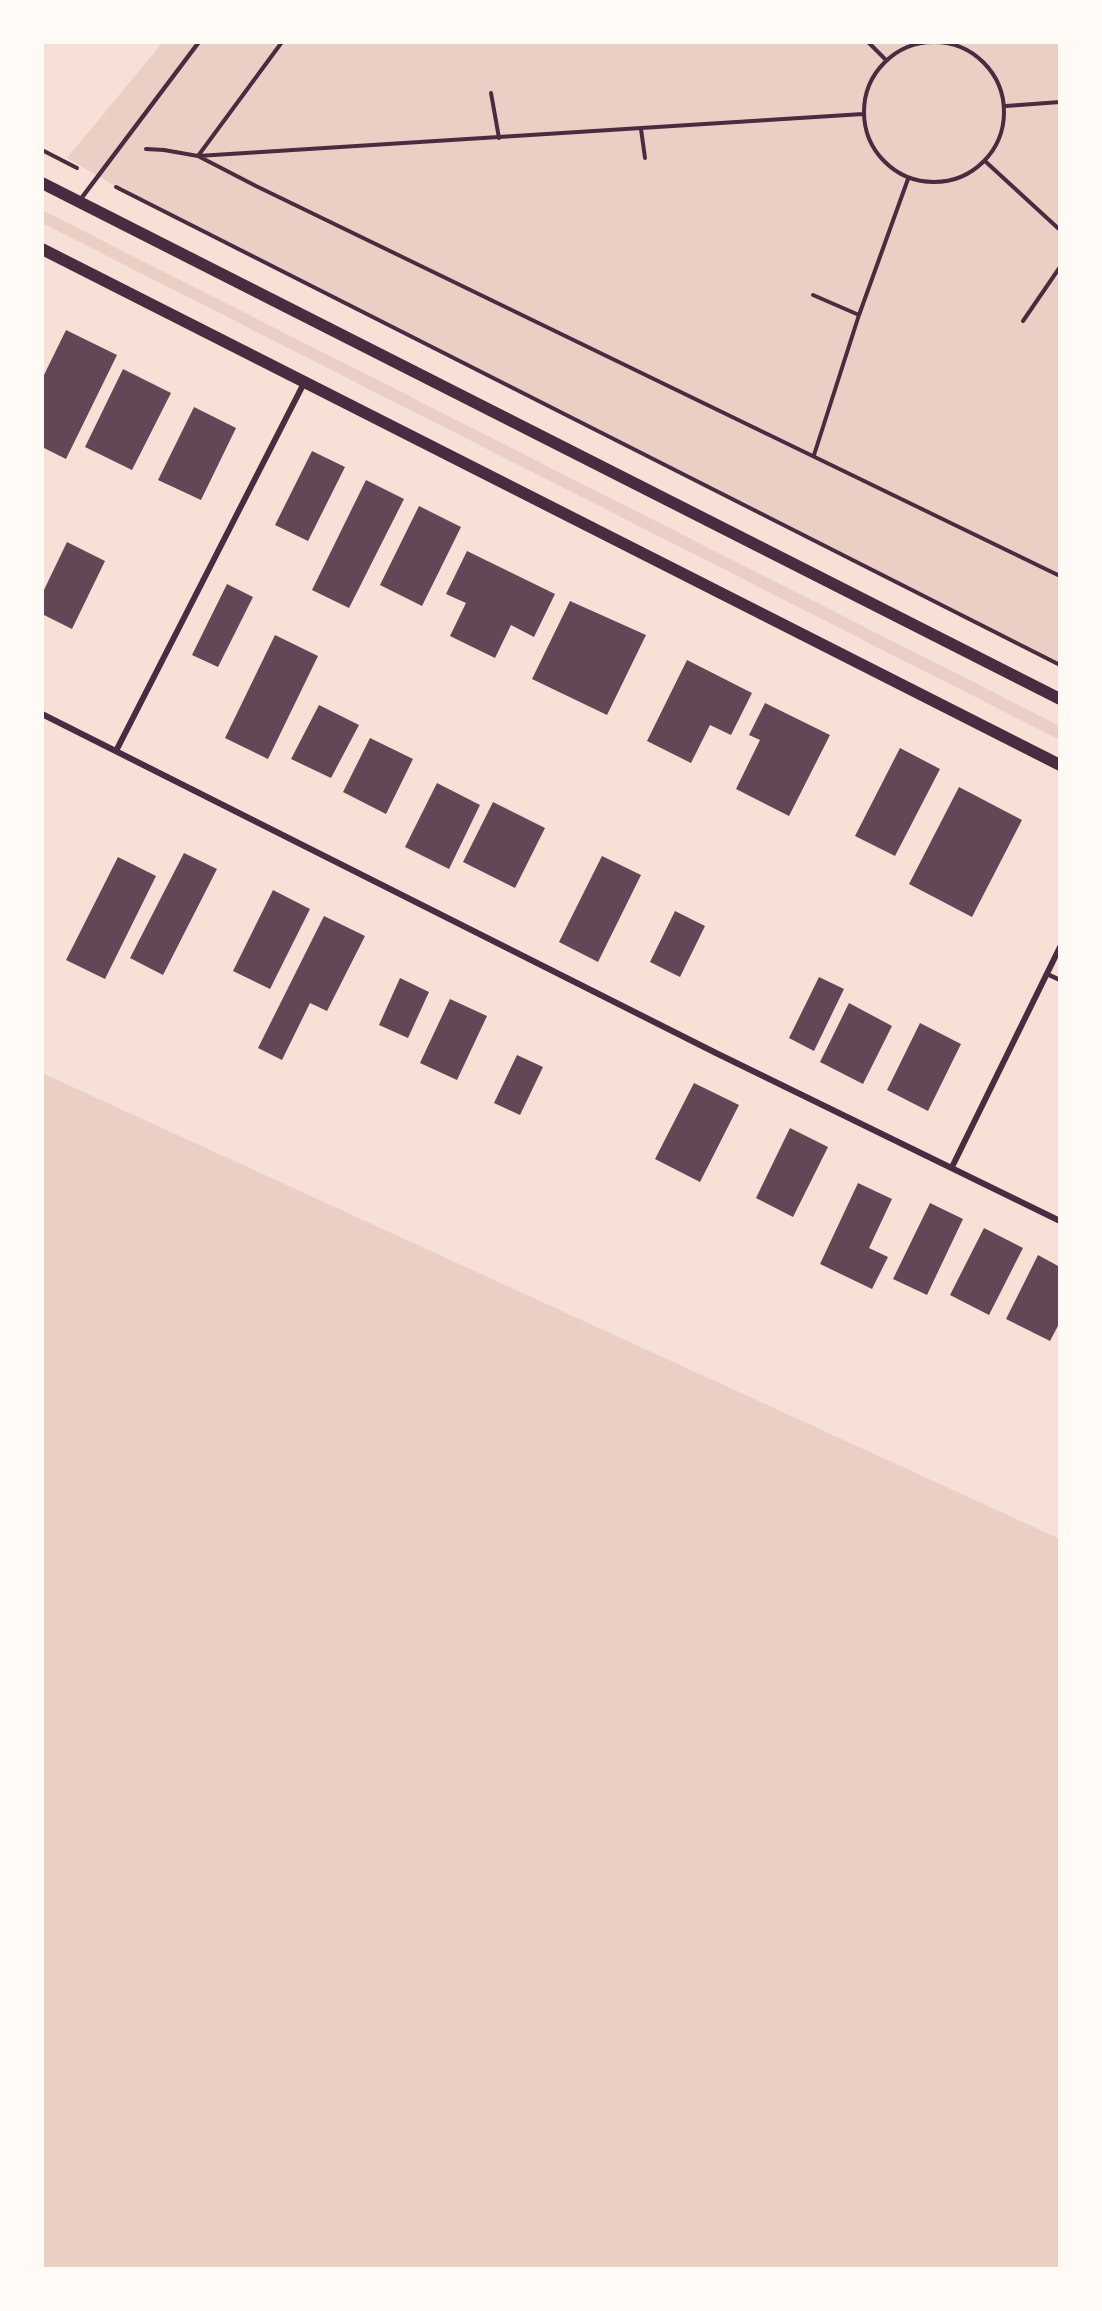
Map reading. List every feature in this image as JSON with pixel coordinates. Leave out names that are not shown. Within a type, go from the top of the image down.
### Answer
[{"type":"main road","points":[[42,183],[1060,699]]},
{"type":"main road","points":[[42,249],[1060,765]]},
{"type":"street","points":[[116,751],[305,382]]},
{"type":"street","points":[[42,714],[716,1053],[1060,1221]]},
{"type":"street","points":[[952,1167],[1060,947]]},
{"type":"lane","points":[[79,201],[199,42]]},
{"type":"lane","points":[[1047,974],[1060,980]]},
{"type":"path","points":[[198,156],[282,42]]},
{"type":"path","points":[[868,42],[886,60]]},
{"type":"path","points":[[918,43],[955,43],[990,67],[1006,106],[1002,136],[986,162],[949,182],[908,179],[876,153],[863,114],[868,85],[886,60],[918,43]]},
{"type":"path","points":[[491,93],[499,138]]},
{"type":"path","points":[[1006,106],[1060,102]]},
{"type":"path","points":[[121,148],[164,150],[198,156],[863,114]]},
{"type":"path","points":[[641,129],[645,158]]},
{"type":"path","points":[[42,150],[1060,665]]},
{"type":"path","points":[[198,156],[1060,576]]},
{"type":"path","points":[[986,162],[1060,230]]},
{"type":"path","points":[[814,455],[859,315],[908,179]]},
{"type":"path","points":[[1023,321],[1060,267]]},
{"type":"path","points":[[813,295],[859,315]]},
{"type":"shaded area","points":[[163,42],[1060,42],[1060,665],[122,190],[67,158]]},
{"type":"shaded area","points":[[42,210],[1060,726],[1060,740],[42,223]]},
{"type":"shaded area","points":[[42,1073],[1060,1539],[1060,2269],[42,2269]]},
{"type":"building","points":[[66,330],[117,355],[66,459],[42,447],[42,379]]},
{"type":"building","points":[[123,369],[171,393],[132,470],[85,447]]},
{"type":"building","points":[[194,407],[236,428],[201,500],[158,480]]},
{"type":"building","points":[[312,451],[345,467],[308,541],[275,525]]},
{"type":"building","points":[[366,480],[404,499],[349,608],[312,590]]},
{"type":"building","points":[[419,506],[461,527],[422,606],[380,585]]},
{"type":"building","points":[[67,542],[105,561],[72,629],[42,614],[42,594]]},
{"type":"building","points":[[467,551],[555,594],[534,637],[511,625],[495,658],[450,636],[466,603],[446,594]]},
{"type":"building","points":[[227,584],[253,597],[218,667],[192,655]]},
{"type":"building","points":[[570,601],[646,635],[607,715],[532,679]]},
{"type":"building","points":[[275,635],[318,656],[268,759],[225,738]]},
{"type":"building","points":[[687,660],[752,693],[731,735],[710,725],[691,763],[647,741]]},
{"type":"building","points":[[765,703],[830,735],[789,816],[736,789],[760,740],[749,735]]},
{"type":"building","points":[[319,705],[359,725],[331,778],[291,759]]},
{"type":"building","points":[[370,738],[413,759],[386,814],[343,792]]},
{"type":"building","points":[[900,748],[940,769],[895,856],[855,836]]},
{"type":"building","points":[[437,783],[480,805],[449,869],[405,847]]},
{"type":"building","points":[[959,787],[1022,820],[972,917],[909,884]]},
{"type":"building","points":[[493,802],[545,828],[515,888],[463,862]]},
{"type":"building","points":[[184,853],[217,869],[163,975],[130,958]]},
{"type":"building","points":[[602,856],[641,875],[598,962],[559,942]]},
{"type":"building","points":[[118,857],[156,876],[105,979],[66,960]]},
{"type":"building","points":[[273,890],[310,909],[270,989],[233,971]]},
{"type":"building","points":[[675,911],[705,926],[680,977],[650,962]]},
{"type":"building","points":[[324,916],[365,936],[327,1011],[310,1003],[282,1060],[258,1048]]},
{"type":"building","points":[[819,977],[844,989],[814,1051],[789,1038]]},
{"type":"building","points":[[400,978],[429,992],[408,1038],[379,1025]]},
{"type":"building","points":[[450,999],[487,1016],[457,1080],[420,1063]]},
{"type":"building","points":[[849,1003],[892,1026],[863,1084],[820,1062]]},
{"type":"building","points":[[920,1023],[961,1044],[928,1111],[887,1090]]},
{"type":"building","points":[[517,1055],[543,1067],[520,1115],[494,1103]]},
{"type":"building","points":[[694,1083],[739,1105],[700,1182],[655,1159]]},
{"type":"building","points":[[790,1128],[828,1147],[793,1217],[756,1198]]},
{"type":"building","points":[[858,1183],[892,1199],[869,1248],[888,1257],[872,1289],[820,1264]]},
{"type":"building","points":[[930,1203],[963,1219],[927,1295],[893,1279]]},
{"type":"building","points":[[984,1228],[1023,1248],[989,1315],[950,1295]]},
{"type":"building","points":[[1038,1255],[1060,1267],[1060,1322],[1050,1341],[1006,1319]]}]
